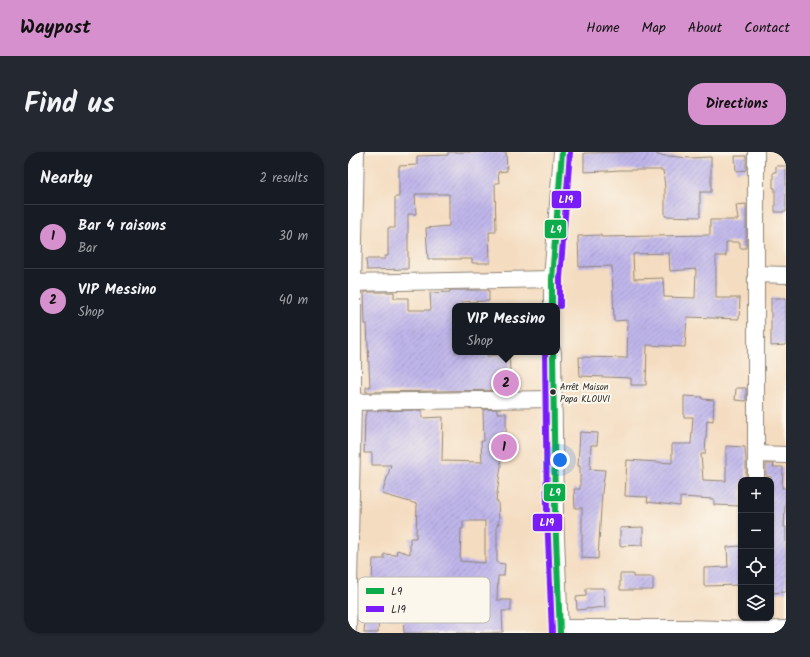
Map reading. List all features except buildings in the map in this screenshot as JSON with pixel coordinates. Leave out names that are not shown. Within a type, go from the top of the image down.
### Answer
[{"type":"street","points":[[348,629],[351,283],[356,152]]},
{"type":"street","points":[[552,303],[552,279],[562,152]]},
{"type":"street","points":[[756,152],[756,477]]},
{"type":"street","points":[[756,274],[786,274]]},
{"type":"street","points":[[351,283],[552,279]]},
{"type":"street","points":[[553,355],[555,514],[560,631],[688,631],[751,624],[786,629]]},
{"type":"street","points":[[350,402],[553,399]]},
{"type":"street","points":[[756,454],[786,455]]},
{"type":"transit line","name":"L9","points":[[552,303],[552,279],[562,152]]},
{"type":"transit line","name":"L19","points":[[560,306],[560,279],[570,153]]},
{"type":"transit line","name":"L19","points":[[545,355],[547,514],[552,633]]},
{"type":"transit line","name":"L9","points":[[553,355],[555,514],[560,633]]},
{"type":"place","name":"VIP Messino","points":[[506,383]]},
{"type":"place","name":"Arrêt Maison Papa KLOUVI","points":[[553,392]]},
{"type":"place","name":"Bar 4 raisons","points":[[504,447]]}]
